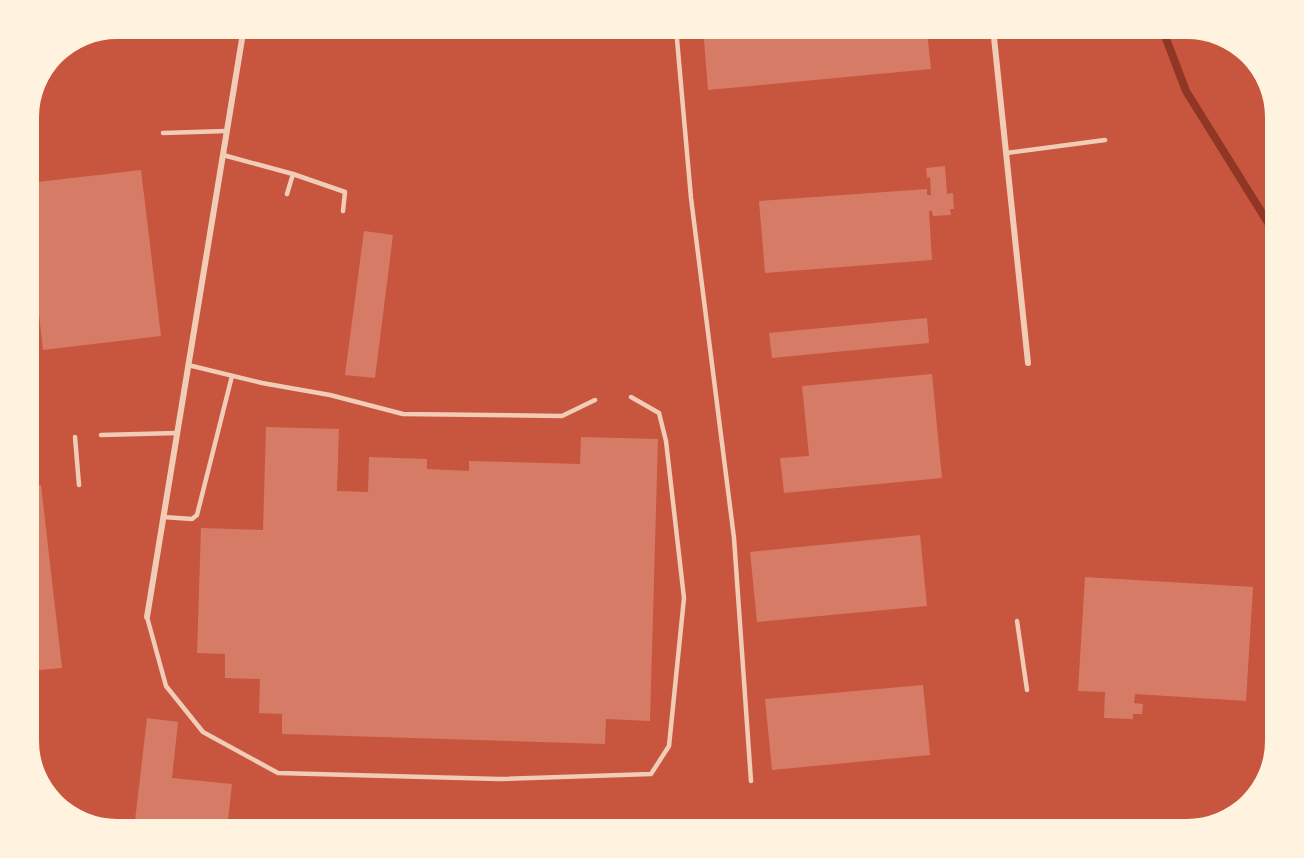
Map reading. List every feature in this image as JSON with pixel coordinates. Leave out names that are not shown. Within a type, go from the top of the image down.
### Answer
[{"type":"street","points":[[147,617],[242,39]]},
{"type":"street","points":[[994,39],[1028,363]]},
{"type":"lane","points":[[677,39],[691,198],[734,538],[752,781]]},
{"type":"lane","points":[[163,133],[226,131]]},
{"type":"lane","points":[[1006,153],[1105,140]]},
{"type":"lane","points":[[223,155],[292,174],[345,192],[343,211]]},
{"type":"lane","points":[[286,194],[292,174]]},
{"type":"lane","points":[[188,365],[330,395],[403,414],[562,416],[595,400]]},
{"type":"lane","points":[[163,517],[192,519],[197,515],[232,376]]},
{"type":"lane","points":[[147,617],[166,686],[203,732],[278,773],[499,779],[651,774],[669,746],[684,598],[666,441],[659,413],[631,397]]},
{"type":"lane","points":[[101,435],[177,433]]},
{"type":"lane","points":[[75,437],[79,485]]},
{"type":"lane","points":[[1017,621],[1027,690]]},
{"type":"building","points":[[704,39],[928,39],[931,69],[708,90]]},
{"type":"building","points":[[945,166],[947,194],[953,193],[954,209],[950,209],[951,215],[933,216],[932,211],[929,211],[932,260],[765,273],[759,201],[927,189],[927,195],[931,195],[930,177],[927,178],[926,168]]},
{"type":"building","points":[[141,170],[161,336],[43,350],[39,315],[39,182]]},
{"type":"building","points":[[364,231],[393,235],[375,378],[345,375]]},
{"type":"building","points":[[927,318],[929,343],[772,358],[769,333]]},
{"type":"building","points":[[932,374],[942,478],[784,493],[780,458],[809,456],[802,386]]},
{"type":"building","points":[[266,427],[339,429],[337,491],[368,492],[369,457],[427,459],[427,469],[469,471],[469,461],[580,464],[581,437],[658,439],[650,721],[606,719],[605,744],[282,734],[282,714],[259,713],[260,679],[225,678],[225,654],[197,653],[201,528],[263,530]]},
{"type":"building","points":[[39,485],[41,485],[62,668],[39,670]]},
{"type":"building","points":[[920,535],[927,606],[757,622],[750,552]]},
{"type":"building","points":[[1085,577],[1253,587],[1246,701],[1135,694],[1134,703],[1143,704],[1142,714],[1133,714],[1133,719],[1104,718],[1105,692],[1078,691]]},
{"type":"building","points":[[923,685],[930,755],[772,770],[765,699]]},
{"type":"building","points":[[147,718],[178,722],[172,778],[232,784],[228,819],[135,819]]},
{"type":"waterway","points":[[1166,39],[1186,91],[1265,218]]}]
